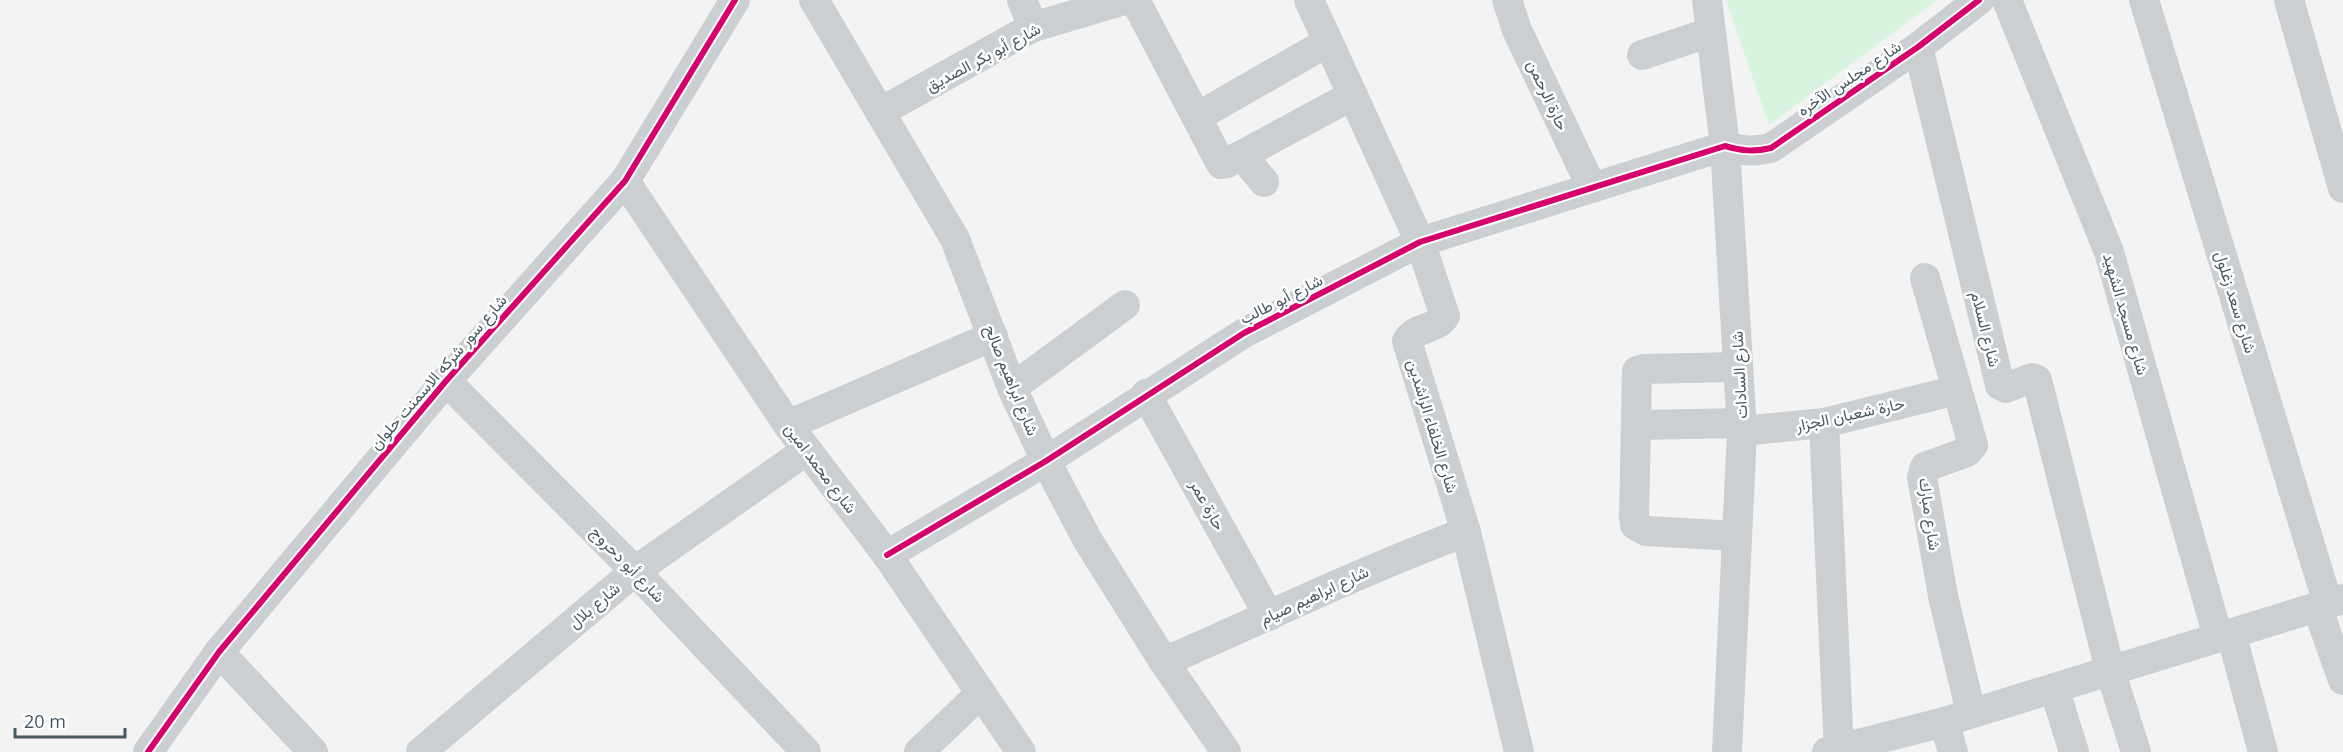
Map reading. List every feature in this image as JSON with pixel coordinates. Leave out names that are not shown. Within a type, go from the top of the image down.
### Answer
[{"type":"street","name":"شارع سور شركه الاسمنت حلوان","points":[[148,752],[219,652],[446,381],[625,181],[735,0]]},
{"type":"street","name":"شارع ابراهيم صالح","points":[[814,0],[955,239],[1012,388],[1046,461],[1087,539],[1164,662],[1226,752]]},
{"type":"street","name":"شارع أبو بكر الصديق","points":[[880,112],[1028,14],[1124,0]]},
{"type":"street","points":[[1135,0],[1221,164],[1242,155],[1353,94]]},
{"type":"street","name":"شارع الخلفاء الراشدين","points":[[1309,0],[1420,242],[1445,316],[1439,323],[1409,336],[1407,340],[1466,532],[1519,752]]},
{"type":"street","name":"حارة الرحمن","points":[[1507,0],[1517,30],[1592,188]]},
{"type":"street","name":"شارع السادات","points":[[1707,0],[1725,146],[1742,427],[1727,752]]},
{"type":"street","name":"شارع مجلس الآخره","points":[[1725,146],[1748,151],[1771,148],[1918,47],[1979,0]]},
{"type":"street","name":"شارع مسجد الشهيد","points":[[2007,0],[2109,252],[2225,635],[2263,752]]},
{"type":"street","name":"شارع سعد زغلول","points":[[2144,0],[2329,603],[2343,680]]},
{"type":"street","points":[[2289,0],[2343,188]]},
{"type":"street","points":[[1642,55],[1711,32]]},
{"type":"street","points":[[1197,117],[1328,42]]},
{"type":"street","name":"شارع السلام","points":[[1918,47],[2000,385],[2006,388],[2032,378],[2037,381],[2110,670]]},
{"type":"street","name":"شارع أبو طالب","points":[[887,555],[1046,461],[1146,394],[1245,333],[1420,242],[1725,146]]},
{"type":"street","points":[[1242,155],[1264,182]]},
{"type":"street","name":"شارع محمد امين","points":[[625,181],[788,425],[887,555],[1021,752]]},
{"type":"street","name":"شارع مبارك","points":[[1926,278],[1973,445],[1967,452],[1925,467],[1922,477],[1943,596],[1957,717]]},
{"type":"street","points":[[1012,388],[1125,305]]},
{"type":"street","points":[[788,425],[993,336]]},
{"type":"street","points":[[1737,536],[1646,531],[1635,525],[1636,374],[1639,369],[1738,367]]},
{"type":"street","name":"شارع أبو دحروج","points":[[446,381],[635,571],[800,750]]},
{"type":"street","name":"حارة شعبان الجزار","points":[[1636,425],[1742,427],[1824,423],[1957,390]]},
{"type":"street","name":"حارة عمر","points":[[1146,394],[1269,616]]},
{"type":"street","points":[[1824,423],[1835,751],[2054,688],[2329,603]]},
{"type":"street","name":"شارع بلال","points":[[421,752],[635,571],[807,450]]},
{"type":"street","name":"شارع ابراهيم صيام","points":[[1164,662],[1366,571],[1466,532]]},
{"type":"street","points":[[219,652],[313,752]]},
{"type":"street","points":[[2110,670],[2136,752]]},
{"type":"street","points":[[2054,688],[2074,752]]},
{"type":"street","points":[[919,752],[981,693]]},
{"type":"street","points":[[1953,752],[1957,717]]},
{"type":"green space","points":[[1726,0],[1937,0],[1769,125]]},
{"type":"cycle path","points":[[148,752],[219,652],[446,381],[625,181],[735,0]]},
{"type":"cycle path","points":[[887,555],[1046,461],[1244,333],[1420,242],[1725,146],[1748,150],[1771,148],[1918,47],[1979,0]]}]
